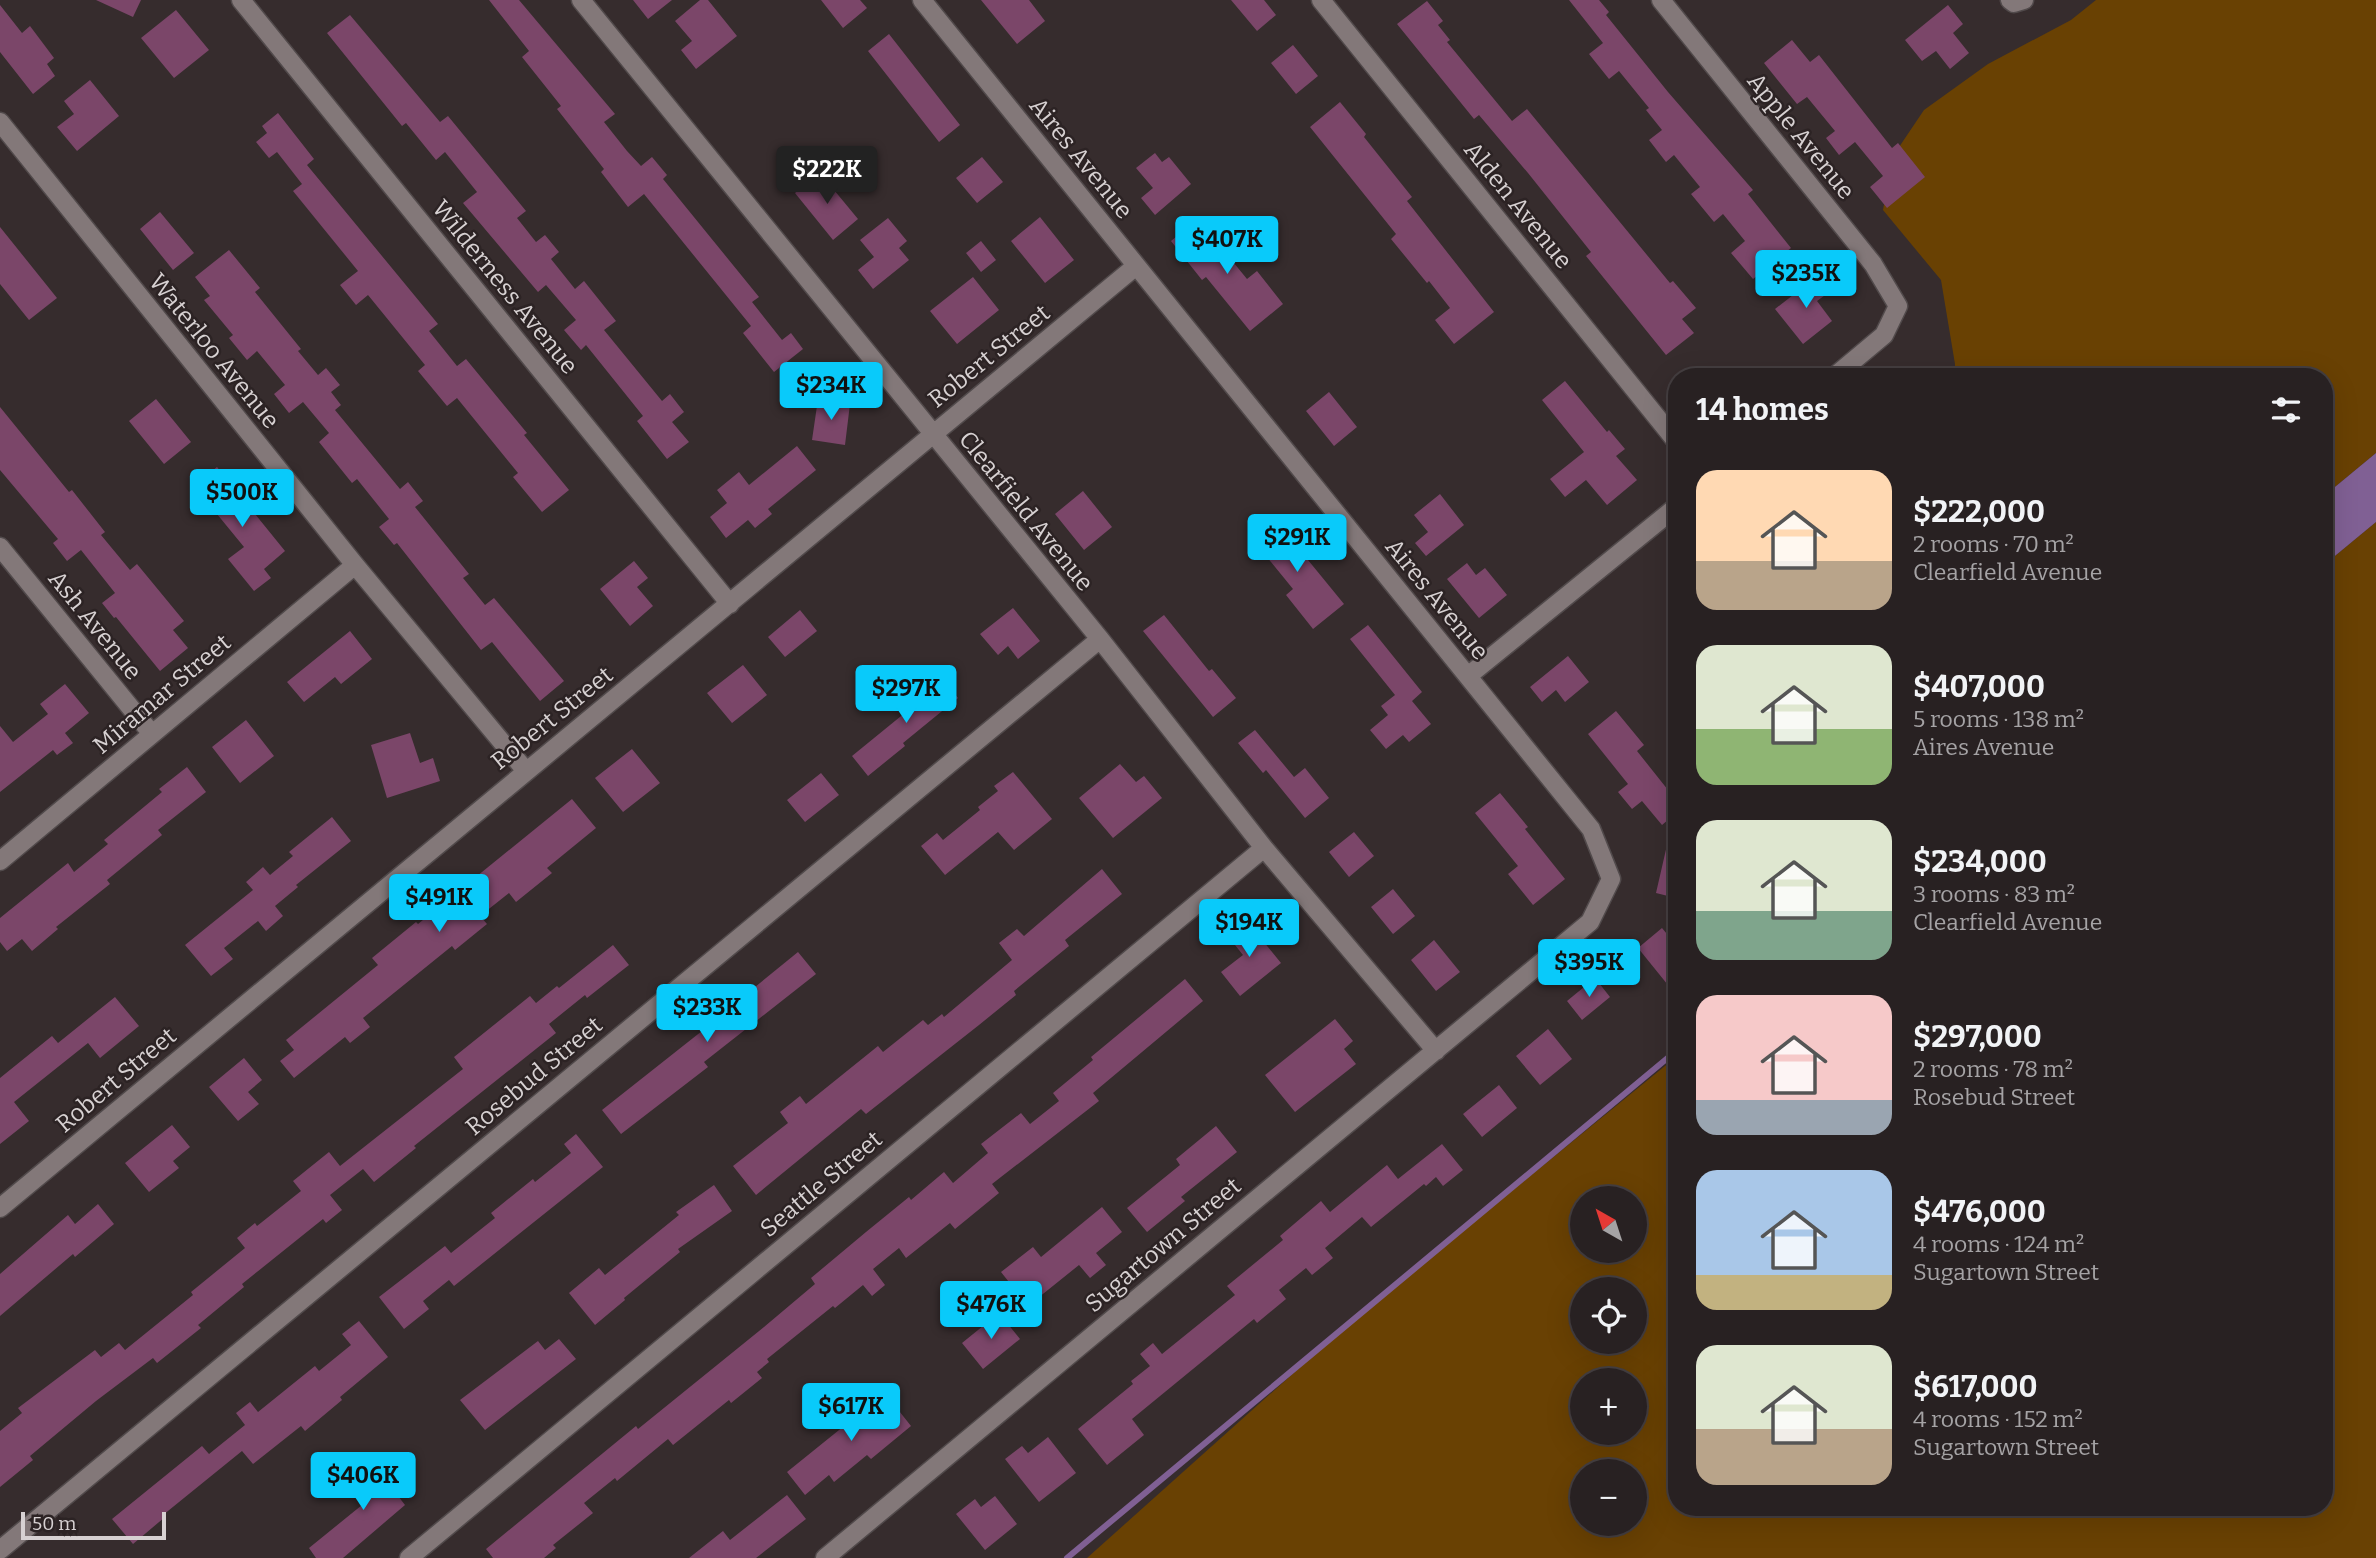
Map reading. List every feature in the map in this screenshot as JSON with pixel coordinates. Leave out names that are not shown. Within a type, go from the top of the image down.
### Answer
[{"type":"street","name":"Wilderness Avenue","points":[[242,0],[730,604]]},
{"type":"street","name":"Clearfield Avenue","points":[[581,0],[1100,639],[1264,848],[1436,1051]]},
{"type":"street","name":"Aires Avenue","points":[[922,0],[1591,829],[1611,879],[1590,922],[1436,1051]]},
{"type":"street","name":"Alden Avenue","points":[[1321,0],[1668,431]]},
{"type":"street","name":"Apple Avenue","points":[[1661,0],[1873,264],[1898,306],[1884,335],[1845,368]]},
{"type":"street","name":"Waterloo Avenue","points":[[0,122],[355,565],[526,771]]},
{"type":"street","name":"Robert Street","points":[[0,1208],[1136,266]]},
{"type":"street","points":[[1468,676],[1668,514]]},
{"type":"street","name":"Ash Avenue","points":[[0,547],[152,734]]},
{"type":"street","name":"Miramar Street","points":[[0,861],[355,565]]},
{"type":"street","name":"Rosebud Street","points":[[0,1550],[1100,639]]},
{"type":"street","name":"Seattle Street","points":[[409,1558],[1264,848]]},
{"type":"street","name":"Sugartown Street","points":[[837,1554],[1436,1051]]},
{"type":"shaded area","points":[[2096,0],[2376,0],[2376,453],[2333,489],[2333,368],[1955,368],[1941,280],[1883,210],[1893,156],[1924,110],[1988,64],[2071,20]]},
{"type":"shaded area","points":[[2376,453],[2376,522],[2333,558],[2333,489]]},
{"type":"shaded area","points":[[2376,522],[2376,1558],[1087,1558],[1345,1327],[1668,1064],[1668,1516],[2333,1516],[2333,558]]},
{"type":"building","points":[[96,0],[141,0],[133,17]]},
{"type":"building","points":[[489,0],[519,0],[615,114],[604,122],[627,151],[641,166],[652,157],[667,175],[663,179],[759,297],[752,302],[782,340],[791,333],[803,349],[774,372],[743,333],[751,326],[644,194],[628,207],[601,172],[604,169],[557,109],[561,106],[522,57],[529,51]]},
{"type":"building","points":[[633,0],[672,0],[648,19]]},
{"type":"building","points":[[700,0],[708,0],[737,36],[696,69],[681,50],[692,41],[675,21]]},
{"type":"building","points":[[821,0],[860,0],[867,8],[843,28]]},
{"type":"building","points":[[981,0],[1029,0],[1045,21],[1017,44]]},
{"type":"building","points":[[1231,0],[1264,0],[1276,15],[1257,31]]},
{"type":"building","points":[[1569,0],[1599,0],[1609,12],[1606,15],[1668,92],[1753,190],[1748,194],[1791,248],[1753,279],[1731,253],[1745,241],[1723,214],[1714,222],[1691,194],[1700,187],[1674,155],[1666,162],[1649,140],[1662,130],[1646,110],[1649,108],[1619,71],[1609,79],[1589,54],[1603,43]]},
{"type":"building","points":[[1427,1],[1443,21],[1438,25],[1450,40],[1447,42],[1512,121],[1527,109],[1670,283],[1673,281],[1696,308],[1682,319],[1694,333],[1666,355],[1586,256],[1591,252],[1528,173],[1479,115],[1474,119],[1397,24]]},
{"type":"building","points":[[0,5],[22,33],[30,26],[54,58],[47,64],[55,76],[33,94],[0,52]]},
{"type":"building","points":[[1948,5],[1963,24],[1953,33],[1969,53],[1950,69],[1936,51],[1922,61],[1905,40]]},
{"type":"building","points":[[176,10],[209,50],[174,78],[141,38]]},
{"type":"building","points":[[350,15],[440,122],[448,116],[526,211],[517,218],[536,242],[545,235],[559,252],[551,259],[575,289],[584,281],[616,321],[604,330],[662,401],[670,394],[684,412],[672,422],[689,442],[667,459],[637,421],[643,416],[586,345],[581,350],[564,330],[576,320],[546,285],[538,292],[463,203],[477,192],[445,152],[436,160],[406,123],[402,126],[327,33]]},
{"type":"building","points":[[889,34],[960,125],[939,142],[868,51]]},
{"type":"building","points":[[1792,40],[1810,62],[1819,55],[1892,148],[1898,143],[1925,177],[1887,208],[1870,187],[1883,176],[1855,142],[1839,155],[1826,138],[1835,131],[1807,97],[1797,104],[1764,63]]},
{"type":"building","points":[[1293,45],[1318,76],[1296,94],[1271,63]]},
{"type":"building","points":[[90,80],[119,116],[77,151],[57,127],[74,114],[64,101]]},
{"type":"building","points":[[1340,102],[1412,197],[1407,201],[1494,312],[1454,344],[1435,320],[1450,308],[1391,239],[1396,234],[1310,127]]},
{"type":"building","points":[[278,113],[314,159],[307,165],[438,324],[429,331],[457,366],[466,359],[527,433],[524,435],[569,490],[542,512],[513,477],[518,473],[457,398],[447,406],[418,371],[425,365],[368,295],[356,305],[340,285],[358,271],[293,191],[302,184],[277,152],[269,158],[256,142],[267,133],[262,126]]},
{"type":"building","points":[[1155,153],[1162,162],[1169,157],[1191,184],[1155,215],[1141,198],[1153,188],[1136,168]]},
{"type":"building","points":[[982,157],[1003,182],[977,203],[956,178]]},
{"type":"building","points":[[820,173],[858,219],[833,240],[795,193]]},
{"type":"building","points":[[160,212],[194,253],[173,270],[140,229]]},
{"type":"building","points":[[1040,217],[1074,260],[1045,283],[1011,241]]},
{"type":"building","points":[[888,218],[907,241],[899,248],[909,260],[873,289],[858,270],[874,257],[860,240]]},
{"type":"building","points":[[1198,219],[1247,279],[1257,271],[1283,304],[1250,331],[1206,277],[1202,280],[1171,241]]},
{"type":"building","points":[[0,227],[57,298],[29,320],[0,284]]},
{"type":"building","points":[[981,241],[996,260],[981,272],[966,253]]},
{"type":"building","points":[[229,250],[260,288],[255,292],[301,349],[298,351],[318,375],[326,368],[340,385],[331,392],[341,405],[335,410],[400,489],[408,482],[423,501],[415,507],[469,574],[463,578],[485,605],[494,598],[564,681],[540,701],[492,642],[481,650],[397,543],[394,545],[379,527],[389,519],[357,479],[352,483],[319,442],[329,433],[303,402],[289,413],[274,394],[285,385],[257,351],[247,360],[229,338],[233,335],[204,300],[210,296],[195,277]]},
{"type":"building","points":[[1820,274],[1832,290],[1817,301],[1832,321],[1803,344],[1775,309]]},
{"type":"building","points":[[973,277],[999,310],[957,344],[930,311]]},
{"type":"building","points":[[1565,381],[1607,432],[1609,430],[1625,449],[1616,456],[1637,480],[1607,505],[1586,480],[1565,497],[1550,479],[1584,452],[1542,400]]},
{"type":"building","points":[[1329,392],[1357,427],[1334,446],[1306,411]]},
{"type":"building","points":[[156,399],[191,442],[164,464],[129,421]]},
{"type":"building","points":[[818,399],[850,404],[845,445],[812,440]]},
{"type":"building","points":[[0,407],[69,492],[72,490],[105,532],[101,535],[130,570],[137,564],[184,621],[173,630],[188,648],[160,671],[102,603],[115,593],[81,550],[67,561],[53,543],[58,539],[0,470]]},
{"type":"building","points":[[797,446],[816,470],[768,509],[772,514],[755,528],[748,520],[726,538],[710,517],[727,503],[717,490],[739,472],[749,485]]},
{"type":"building","points":[[217,467],[285,551],[264,569],[271,578],[254,591],[228,559],[244,547],[194,486]]},
{"type":"building","points":[[1083,491],[1112,527],[1084,550],[1055,514]]},
{"type":"building","points":[[1440,494],[1464,525],[1426,556],[1415,543],[1428,532],[1414,515]]},
{"type":"building","points":[[1272,516],[1344,604],[1313,629],[1286,595],[1293,589],[1249,535]]},
{"type":"building","points":[[634,561],[648,578],[637,587],[653,606],[630,626],[600,589]]},
{"type":"building","points":[[1467,563],[1476,575],[1485,568],[1507,595],[1479,618],[1447,579]]},
{"type":"building","points":[[1013,608],[1040,641],[1018,659],[1008,646],[998,655],[980,634]]},
{"type":"building","points":[[800,610],[817,631],[785,657],[768,637]]},
{"type":"building","points":[[1164,615],[1209,671],[1212,669],[1236,698],[1213,717],[1143,631]]},
{"type":"building","points":[[1368,625],[1422,692],[1412,701],[1431,724],[1409,742],[1403,735],[1386,749],[1370,730],[1388,715],[1381,706],[1395,695],[1350,639]]},
{"type":"building","points":[[350,631],[372,659],[341,684],[335,677],[304,702],[287,682]]},
{"type":"building","points":[[1568,656],[1589,682],[1565,702],[1556,690],[1542,702],[1530,687]]},
{"type":"building","points":[[743,665],[767,695],[732,723],[707,693]]},
{"type":"building","points":[[940,675],[958,698],[868,776],[852,756],[906,712],[902,706]]},
{"type":"building","points":[[65,684],[89,713],[65,733],[73,743],[57,755],[53,750],[0,792],[0,726],[13,742],[48,714],[40,704]]},
{"type":"building","points":[[1616,711],[1644,745],[1637,751],[1668,790],[1668,820],[1662,825],[1642,801],[1632,809],[1618,792],[1628,784],[1588,734]]},
{"type":"building","points":[[246,720],[274,756],[240,783],[212,747]]},
{"type":"building","points":[[1255,730],[1294,777],[1305,768],[1329,798],[1305,818],[1266,770],[1263,773],[1238,743]]},
{"type":"building","points":[[410,733],[420,763],[433,758],[440,781],[387,798],[371,745]]},
{"type":"building","points":[[632,749],[660,783],[623,812],[595,778]]},
{"type":"building","points":[[1120,764],[1136,782],[1144,776],[1162,798],[1113,838],[1079,798]]},
{"type":"building","points":[[187,767],[206,792],[158,830],[162,835],[107,880],[110,884],[56,927],[58,929],[32,951],[22,939],[7,951],[0,942],[0,918],[68,863],[74,872],[108,844],[104,840],[162,792],[159,789]]},
{"type":"building","points":[[1013,772],[1052,819],[1014,850],[998,832],[945,875],[921,846],[937,833],[943,840],[980,810],[978,807],[998,791],[994,786]]},
{"type":"building","points":[[821,773],[839,795],[805,822],[787,800]]},
{"type":"building","points":[[1500,793],[1565,879],[1533,905],[1508,874],[1518,866],[1475,813]]},
{"type":"building","points":[[572,799],[596,828],[547,868],[552,873],[516,902],[509,893],[480,916],[487,924],[455,950],[452,946],[363,1018],[370,1027],[350,1043],[345,1037],[294,1078],[280,1061],[294,1050],[286,1040],[378,965],[372,958]]},
{"type":"building","points":[[332,817],[351,841],[296,885],[298,887],[275,906],[283,916],[266,931],[258,921],[224,948],[233,959],[211,976],[185,945],[253,890],[246,882],[263,867],[270,875],[293,856],[289,852]]},
{"type":"building","points":[[1354,832],[1374,856],[1349,877],[1329,852]]},
{"type":"building","points":[[1668,841],[1668,896],[1656,893]]},
{"type":"building","points":[[1102,869],[1122,894],[1065,940],[1069,946],[1014,991],[1016,995],[979,1025],[866,1114],[861,1109],[756,1195],[733,1166],[788,1123],[780,1112],[800,1096],[806,1104],[878,1046],[883,1052],[923,1020],[928,1025],[942,1014],[944,1017],[1012,960],[999,943],[1017,929],[1024,936]]},
{"type":"building","points":[[1393,889],[1415,916],[1393,934],[1371,907]]},
{"type":"building","points":[[1246,920],[1281,963],[1240,996],[1221,972],[1243,955],[1227,935]]},
{"type":"building","points":[[1662,928],[1668,935],[1668,985],[1638,948]]},
{"type":"building","points":[[1434,940],[1460,972],[1436,991],[1411,960]]},
{"type":"building","points":[[613,945],[629,965],[549,1024],[556,1033],[414,1146],[416,1148],[374,1182],[363,1169],[330,1195],[342,1210],[326,1223],[323,1219],[242,1284],[244,1287],[198,1325],[201,1328],[157,1363],[153,1358],[96,1401],[30,1456],[33,1460],[0,1487],[0,1431],[22,1413],[18,1408],[95,1350],[101,1357],[119,1343],[125,1350],[193,1295],[191,1292],[245,1248],[237,1238],[255,1223],[257,1226],[301,1191],[293,1181],[329,1152],[340,1166],[463,1069],[454,1057],[530,996],[536,1003]]},
{"type":"building","points":[[798,952],[816,974],[704,1062],[708,1067],[621,1134],[602,1110],[707,1027],[704,1024]]},
{"type":"building","points":[[1595,978],[1610,997],[1582,1020],[1567,1001]]},
{"type":"building","points":[[1185,979],[1203,1001],[1093,1093],[1099,1101],[992,1184],[999,1193],[955,1229],[950,1223],[906,1258],[899,1248],[873,1269],[885,1285],[872,1296],[863,1285],[835,1308],[833,1306],[767,1359],[769,1362],[757,1372],[762,1378],[731,1403],[729,1400],[673,1445],[668,1439],[617,1481],[615,1478],[584,1503],[593,1513],[553,1545],[556,1548],[544,1558],[493,1558],[486,1549],[636,1426],[638,1429],[764,1327],[815,1284],[811,1278],[909,1197],[911,1200],[944,1172],[953,1183],[988,1153],[981,1144],[1021,1113],[1030,1124],[1059,1101],[1053,1093],[1093,1060],[1091,1057]]},
{"type":"building","points":[[115,997],[139,1026],[100,1058],[88,1043],[14,1102],[29,1121],[0,1144],[0,1078],[52,1036],[58,1043]]},
{"type":"building","points":[[1335,1019],[1353,1041],[1344,1049],[1356,1064],[1295,1112],[1265,1075]]},
{"type":"building","points":[[1548,1029],[1572,1059],[1540,1085],[1516,1056]]},
{"type":"building","points":[[244,1058],[262,1080],[248,1092],[259,1104],[238,1121],[209,1087]]},
{"type":"building","points":[[1499,1085],[1517,1108],[1482,1137],[1463,1114]]},
{"type":"building","points":[[172,1125],[190,1147],[173,1161],[179,1168],[149,1192],[125,1163]]},
{"type":"building","points":[[1216,1126],[1237,1152],[1181,1197],[1185,1201],[1147,1232],[1127,1208],[1180,1165],[1176,1159]]},
{"type":"building","points":[[576,1134],[603,1167],[454,1286],[449,1280],[423,1301],[429,1309],[404,1329],[379,1297],[445,1246],[451,1253],[495,1218],[491,1213],[571,1153],[564,1144]]},
{"type":"building","points":[[1442,1144],[1463,1170],[1443,1186],[1436,1177],[1426,1186],[1424,1184],[1371,1227],[1362,1217],[1325,1248],[1333,1258],[1312,1275],[1306,1268],[1279,1290],[1286,1299],[1257,1323],[1254,1319],[1132,1419],[1144,1435],[1107,1465],[1078,1429],[1133,1384],[1131,1381],[1150,1366],[1140,1354],[1153,1343],[1162,1354],[1235,1295],[1227,1286],[1283,1240],[1280,1236],[1321,1201],[1330,1212],[1387,1165],[1398,1179]]},
{"type":"building","points":[[714,1185],[732,1211],[678,1249],[680,1252],[595,1325],[569,1293],[599,1268],[605,1275],[679,1215],[676,1212]]},
{"type":"building","points":[[98,1204],[114,1224],[75,1257],[73,1254],[0,1316],[0,1274],[68,1215],[75,1224]]},
{"type":"building","points":[[1102,1207],[1122,1232],[1096,1253],[1106,1265],[1090,1278],[1079,1265],[1028,1306],[1001,1272],[1033,1247],[1041,1257]]},
{"type":"building","points":[[999,1313],[1020,1339],[983,1369],[962,1343]]},
{"type":"building","points":[[359,1321],[388,1357],[305,1431],[301,1426],[253,1464],[242,1451],[163,1515],[165,1517],[133,1544],[112,1519],[202,1446],[209,1454],[245,1425],[236,1413],[250,1402],[258,1412],[315,1366],[319,1371],[351,1345],[342,1334]]},
{"type":"building","points":[[559,1339],[576,1359],[485,1430],[460,1400],[538,1341],[545,1350]]},
{"type":"building","points":[[873,1393],[881,1403],[888,1397],[911,1426],[871,1459],[867,1455],[834,1482],[829,1475],[805,1495],[787,1472],[844,1426],[840,1421]]},
{"type":"building","points":[[1048,1437],[1076,1473],[1039,1502],[1005,1459],[1022,1446],[1028,1453]]},
{"type":"building","points":[[387,1462],[405,1484],[395,1492],[405,1505],[343,1558],[316,1558],[309,1548],[362,1505],[345,1483],[366,1466],[372,1474]]},
{"type":"building","points":[[787,1495],[806,1519],[756,1558],[689,1558],[723,1531],[730,1540]]},
{"type":"building","points":[[995,1496],[1017,1524],[985,1550],[956,1514],[975,1499],[981,1507]]},
{"type":"waterway","points":[[1067,1558],[1668,1058]]}]
